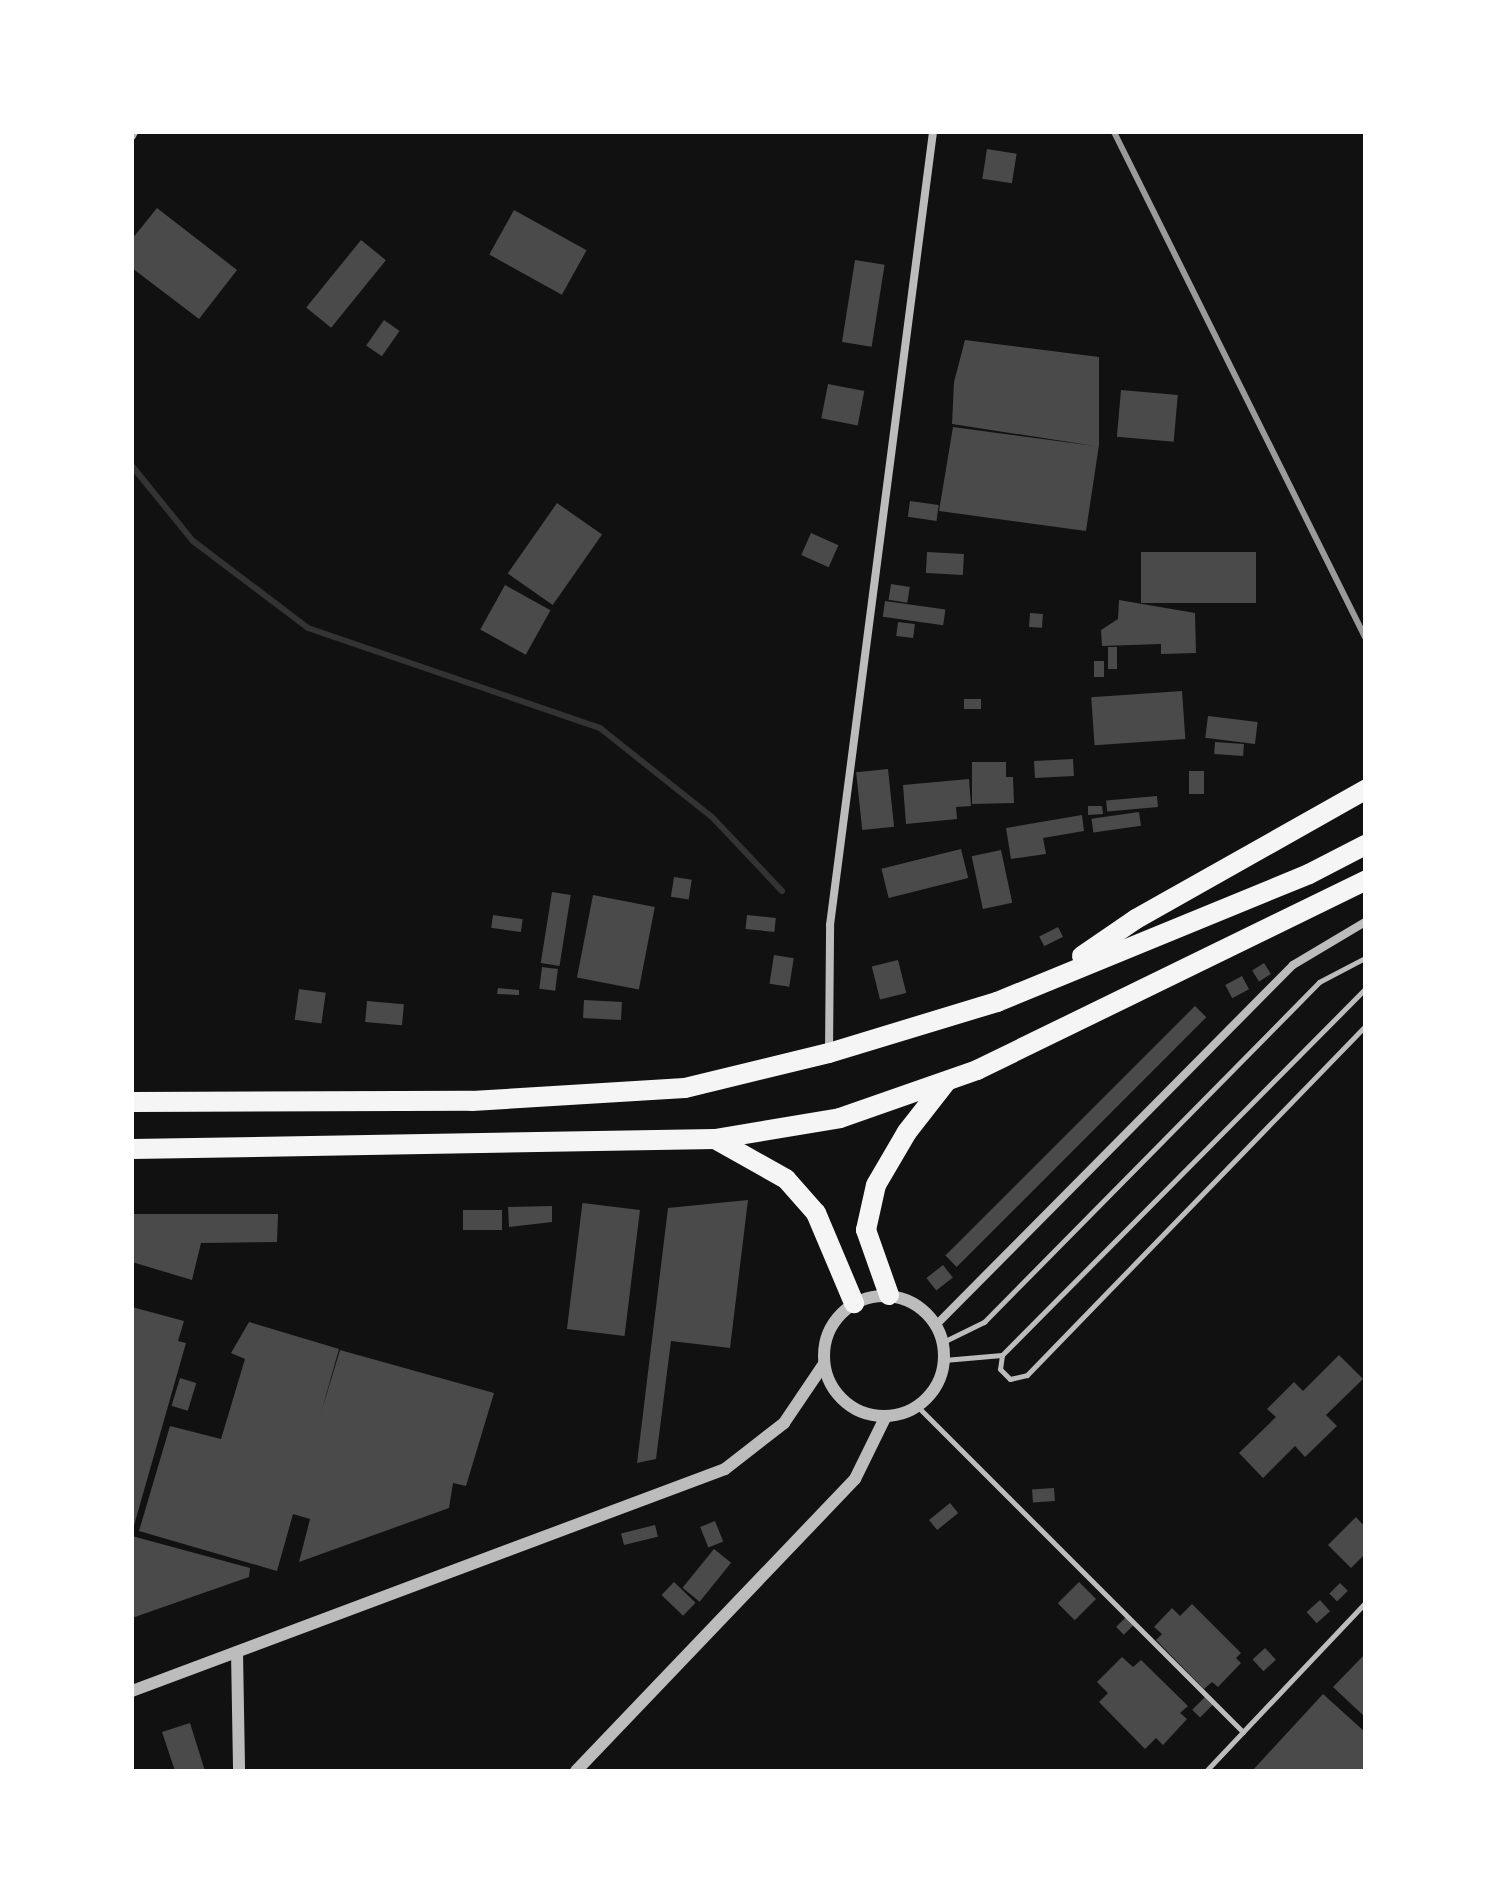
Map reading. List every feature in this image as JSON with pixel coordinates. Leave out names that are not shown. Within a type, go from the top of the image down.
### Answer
[{"type":"highway","points":[[1054,975],[1136,919],[1365,790]]},
{"type":"highway","points":[[132,1102],[472,1101],[685,1088],[829,1053],[997,1002],[1054,975],[1309,874],[1365,845]]},
{"type":"highway","points":[[132,1149],[715,1139],[840,1118],[946,1082],[1365,881]]},
{"type":"highway","points":[[889,1295],[866,1230],[876,1185],[907,1132],[946,1082]]},
{"type":"highway","points":[[715,1139],[786,1179],[816,1213],[854,1303]]},
{"type":"street","points":[[829,1053],[830,925],[933,132]]},
{"type":"street","points":[[936,1325],[1293,965],[1365,922]]},
{"type":"street","points":[[132,1691],[725,1469],[784,1423],[824,1364],[830,1329],[854,1303],[889,1295],[916,1305],[936,1325],[943,1342],[944,1360],[940,1378],[917,1406],[886,1416],[868,1414],[838,1396],[824,1364]]},
{"type":"street","points":[[576,1771],[855,1479],[886,1416]]},
{"type":"street","points":[[237,1652],[239,1771]]},
{"type":"lane","points":[[943,1342],[984,1322],[1319,982],[1365,958]]},
{"type":"lane","points":[[1365,989],[1002,1355],[1000,1369],[1010,1379],[1027,1375],[1365,1026]]},
{"type":"lane","points":[[944,1360],[1002,1355]]},
{"type":"lane","points":[[917,1406],[1243,1732]]},
{"type":"lane","points":[[1206,1771],[1365,1603]]},
{"type":"building","points":[[987,149],[1017,154],[1012,183],[982,179]]},
{"type":"building","points":[[157,208],[237,270],[199,319],[132,268],[132,239]]},
{"type":"building","points":[[514,210],[587,250],[562,295],[489,255]]},
{"type":"building","points":[[361,240],[386,260],[331,328],[306,308]]},
{"type":"building","points":[[855,260],[885,265],[872,347],[842,342]]},
{"type":"building","points":[[384,320],[400,331],[382,356],[366,345]]},
{"type":"building","points":[[965,340],[1099,357],[1099,445],[1086,531],[939,511],[953,427],[1095,446],[952,424],[954,382]]},
{"type":"building","points":[[828,384],[864,391],[858,425],[821,418]]},
{"type":"building","points":[[1121,390],[1178,395],[1174,442],[1117,437]]},
{"type":"building","points":[[910,501],[939,505],[936,521],[908,517]]},
{"type":"building","points":[[557,503],[602,535],[553,605],[508,573]]},
{"type":"building","points":[[811,533],[838,545],[829,567],[801,555]]},
{"type":"building","points":[[927,552],[964,554],[963,575],[926,573]]},
{"type":"building","points":[[1141,552],[1256,552],[1256,603],[1141,603]]},
{"type":"building","points":[[891,584],[910,587],[907,603],[888,600]]},
{"type":"building","points":[[505,585],[550,610],[526,655],[480,630]]},
{"type":"building","points":[[1119,600],[1195,613],[1196,653],[1161,654],[1161,644],[1102,646],[1101,630],[1118,619]]},
{"type":"building","points":[[885,601],[945,609],[943,625],[883,617]]},
{"type":"building","points":[[1030,613],[1043,614],[1042,628],[1029,627]]},
{"type":"building","points":[[898,622],[915,624],[913,638],[896,636]]},
{"type":"building","points":[[1108,647],[1117,647],[1117,669],[1108,669]]},
{"type":"building","points":[[1094,661],[1104,661],[1104,677],[1094,677]]},
{"type":"building","points":[[1182,691],[1185,739],[1095,745],[1091,697]]},
{"type":"building","points":[[964,699],[981,699],[981,709],[964,709]]},
{"type":"building","points":[[1208,716],[1258,722],[1255,744],[1205,738]]},
{"type":"building","points":[[1215,742],[1244,744],[1243,756],[1214,754]]},
{"type":"building","points":[[1073,759],[1074,776],[1035,778],[1034,761]]},
{"type":"building","points":[[972,762],[1006,762],[1006,777],[1013,777],[1014,803],[972,804]]},
{"type":"building","points":[[888,769],[894,827],[862,830],[856,772]]},
{"type":"building","points":[[1189,771],[1204,771],[1204,794],[1189,794]]},
{"type":"building","points":[[969,779],[971,806],[956,807],[957,819],[906,824],[903,785]]},
{"type":"building","points":[[1157,796],[1158,807],[1107,811],[1106,800]]},
{"type":"building","points":[[1088,806],[1102,806],[1103,814],[1088,815]]},
{"type":"building","points":[[1139,812],[1141,826],[1093,833],[1091,819]]},
{"type":"building","points":[[1082,815],[1084,831],[1043,838],[1046,854],[1011,859],[1006,828]]},
{"type":"building","points":[[961,849],[968,878],[889,898],[881,869]]},
{"type":"building","points":[[1001,850],[1012,903],[983,909],[972,856]]},
{"type":"building","points":[[674,877],[692,880],[689,900],[671,897]]},
{"type":"building","points":[[552,892],[571,895],[560,966],[541,963]]},
{"type":"building","points":[[593,895],[655,907],[639,989],[577,977]]},
{"type":"building","points":[[493,915],[523,919],[521,932],[491,928]]},
{"type":"building","points":[[747,915],[776,918],[774,932],[746,929]]},
{"type":"building","points":[[1058,927],[1063,937],[1044,946],[1039,937]]},
{"type":"building","points":[[774,955],[794,958],[789,987],[769,984]]},
{"type":"building","points":[[898,960],[906,993],[880,1000],[872,967]]},
{"type":"building","points":[[1264,963],[1271,974],[1259,981],[1252,970]]},
{"type":"building","points":[[542,967],[558,969],[555,991],[539,989]]},
{"type":"building","points":[[1242,976],[1249,989],[1232,998],[1225,985]]},
{"type":"building","points":[[498,988],[519,990],[519,995],[497,994]]},
{"type":"building","points":[[299,989],[326,993],[321,1023],[295,1020]]},
{"type":"building","points":[[584,1000],[622,1002],[621,1020],[583,1018]]},
{"type":"building","points":[[367,1001],[404,1004],[402,1025],[365,1022]]},
{"type":"building","points":[[1195,1006],[1206,1017],[957,1267],[945,1256]]},
{"type":"building","points":[[748,1200],[730,1348],[671,1341],[656,1459],[637,1463],[668,1208]]},
{"type":"building","points":[[582,1203],[640,1210],[625,1336],[567,1329]]},
{"type":"building","points":[[552,1206],[552,1222],[509,1227],[508,1207]]},
{"type":"building","points":[[463,1210],[502,1210],[502,1230],[463,1230]]},
{"type":"building","points":[[132,1214],[278,1214],[277,1242],[201,1243],[192,1280],[132,1262]]},
{"type":"building","points":[[943,1265],[953,1278],[936,1291],[926,1278]]},
{"type":"building","points":[[132,1307],[184,1321],[178,1341],[186,1343],[133,1529]]},
{"type":"building","points":[[249,1322],[339,1349],[321,1413],[340,1350],[494,1393],[466,1486],[453,1483],[449,1508],[299,1562],[310,1519],[293,1514],[277,1571],[139,1531],[170,1426],[221,1439],[245,1359],[231,1353]]},
{"type":"building","points":[[1339,1355],[1363,1379],[1326,1415],[1337,1426],[1305,1457],[1295,1446],[1263,1478],[1239,1453],[1276,1417],[1267,1409],[1294,1382],[1303,1391]]},
{"type":"building","points":[[180,1378],[196,1383],[188,1411],[172,1406]]},
{"type":"building","points":[[1054,1488],[1055,1501],[1033,1503],[1032,1490]]},
{"type":"building","points":[[950,1503],[958,1513],[937,1530],[929,1520]]},
{"type":"building","points":[[1356,1517],[1365,1527],[1365,1554],[1351,1568],[1328,1545]]},
{"type":"building","points":[[715,1521],[723,1541],[708,1547],[700,1527]]},
{"type":"building","points":[[655,1525],[658,1537],[624,1545],[621,1533]]},
{"type":"building","points":[[132,1536],[250,1568],[249,1577],[132,1618]]},
{"type":"building","points":[[714,1549],[731,1563],[700,1602],[683,1588]]},
{"type":"building","points":[[674,1582],[696,1603],[683,1616],[661,1595]]},
{"type":"building","points":[[1079,1582],[1096,1599],[1075,1620],[1058,1603]]},
{"type":"building","points":[[1340,1583],[1348,1591],[1337,1601],[1329,1594]]},
{"type":"building","points":[[1320,1600],[1330,1611],[1317,1623],[1307,1612]]},
{"type":"building","points":[[1192,1604],[1241,1653],[1236,1658],[1241,1663],[1218,1687],[1212,1682],[1204,1689],[1156,1640],[1162,1634],[1154,1627],[1172,1608],[1180,1616]]},
{"type":"building","points":[[1126,1617],[1134,1625],[1124,1635],[1116,1627]]},
{"type":"building","points":[[1265,1648],[1276,1660],[1263,1671],[1253,1660]]},
{"type":"building","points":[[1365,1654],[1365,1717],[1333,1687]]},
{"type":"building","points":[[1122,1657],[1133,1667],[1141,1660],[1188,1706],[1180,1713],[1187,1719],[1163,1745],[1156,1738],[1145,1749],[1099,1702],[1108,1693],[1097,1682]]},
{"type":"building","points":[[1323,1694],[1365,1732],[1365,1771],[1252,1771]]},
{"type":"building","points":[[1205,1697],[1213,1705],[1200,1718],[1192,1710]]},
{"type":"building","points":[[190,1723],[205,1771],[175,1771],[162,1732]]},
{"type":"waterway","points":[[132,466],[193,541],[308,628],[600,728],[712,817],[782,891]]},
{"type":"railway","points":[[1114,132],[1365,637]]}]
